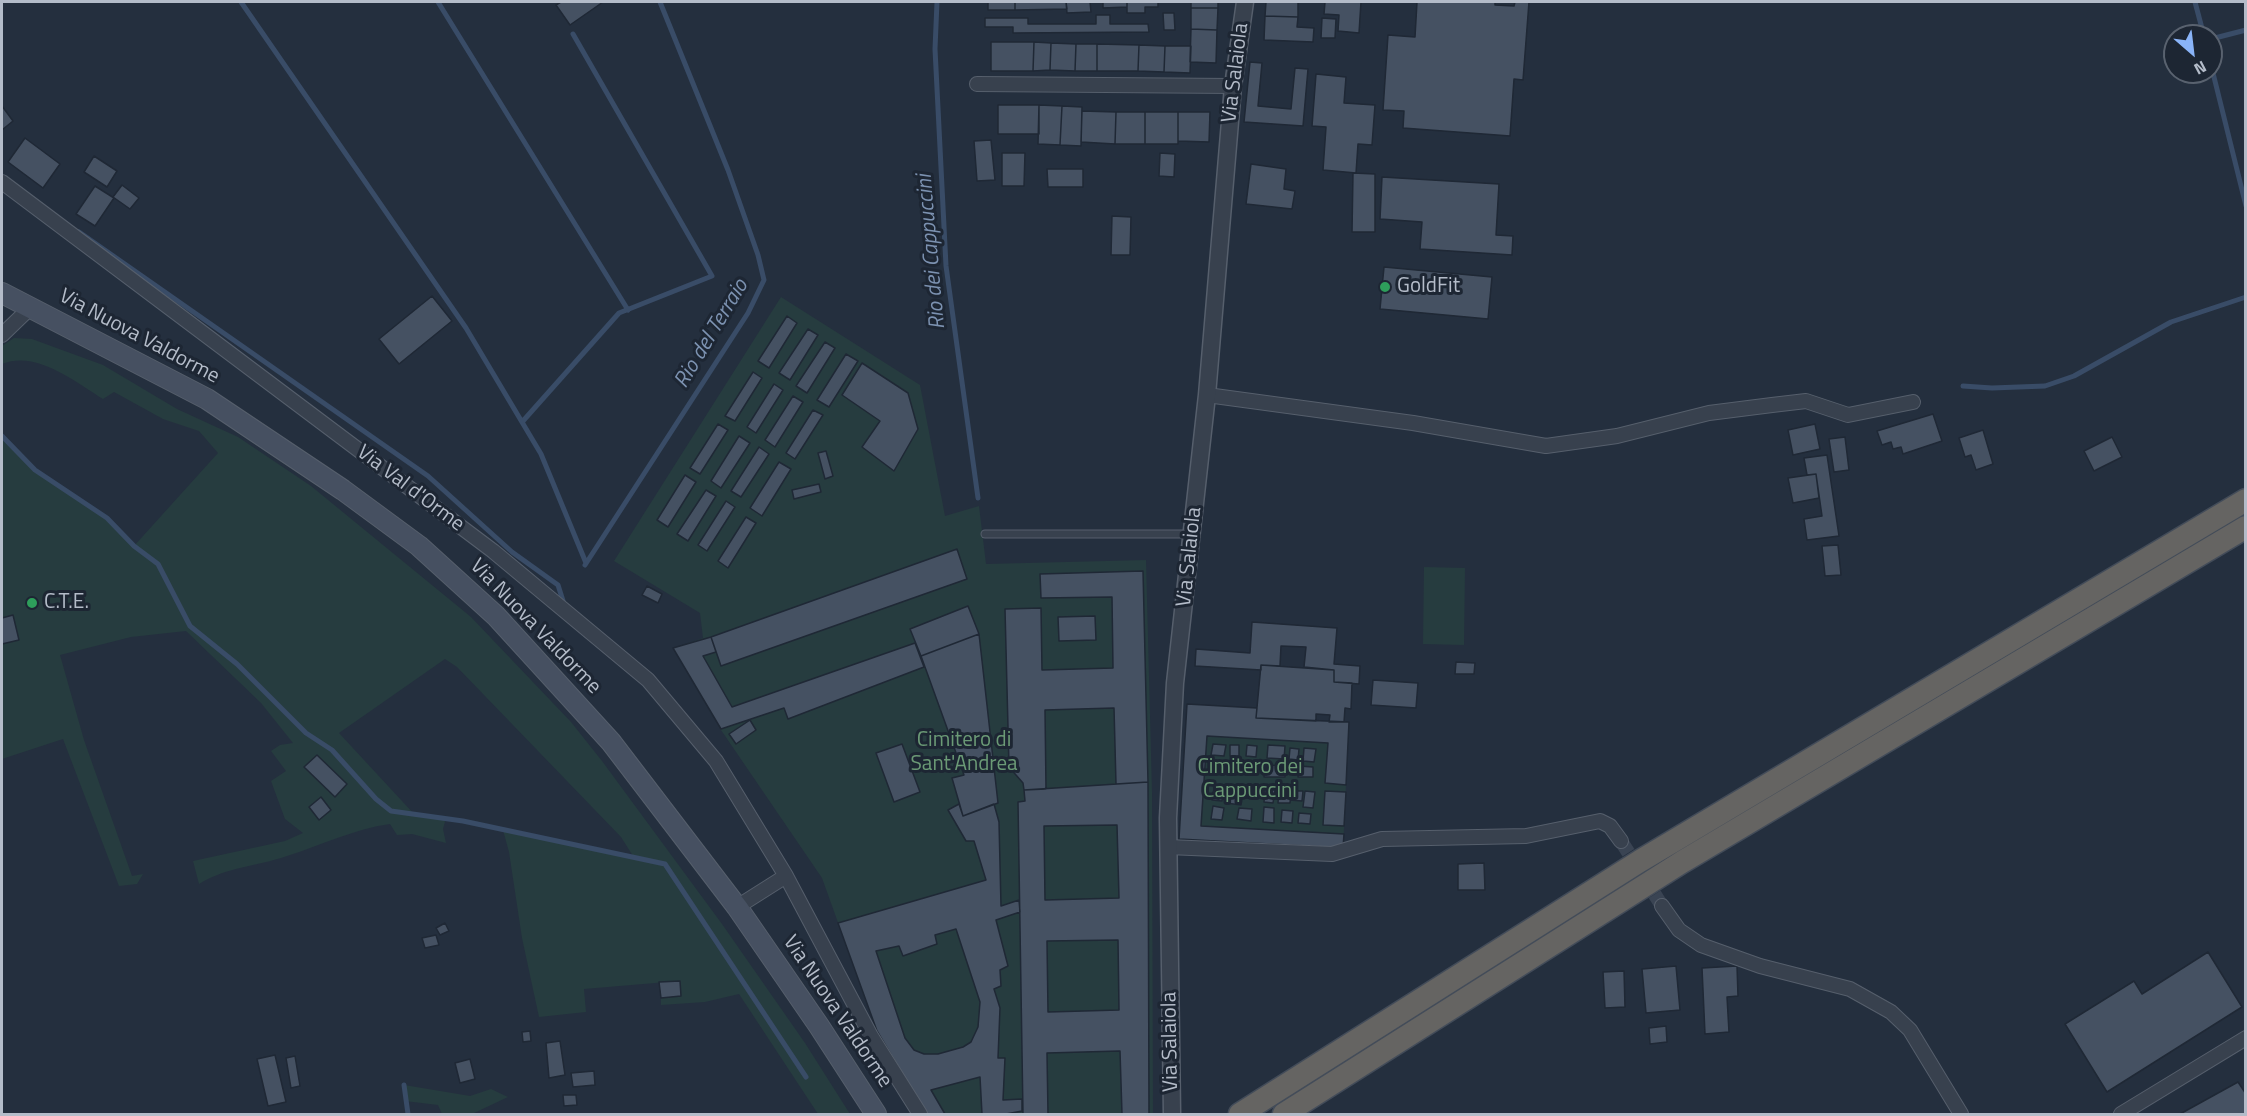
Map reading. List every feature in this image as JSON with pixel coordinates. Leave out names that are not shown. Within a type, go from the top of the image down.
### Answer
[{"type":"highway","points":[[1240,1114],[1640,861],[2246,500]]},
{"type":"highway","points":[[1284,1114],[1682,862],[2246,527]]},
{"type":"main road","name":"Via Nuova Valdorme","points":[[2,293],[207,399],[343,490],[419,546],[496,616],[611,742],[737,907],[876,1114]]},
{"type":"street","name":"Via Salaiola","points":[[1172,1114],[1168,847],[1175,683],[1207,395],[1233,86],[1245,2]]},
{"type":"street","points":[[977,84],[1233,86]]},
{"type":"street","name":"Via Val d'Orme","points":[[2,182],[493,551],[648,680],[716,761],[786,876],[871,1036],[920,1114]]},
{"type":"street","points":[[2,335],[31,307]]},
{"type":"street","points":[[1207,395],[1413,423],[1546,446],[1617,436],[1709,413],[1772,405],[1806,401],[1848,415],[1913,402]]},
{"type":"street","points":[[1168,847],[1332,854],[1382,839],[1526,836],[1600,821],[1610,826],[1621,841]]},
{"type":"street","points":[[737,907],[786,876]]},
{"type":"street","points":[[1662,906],[1679,930],[1701,945],[1760,966],[1850,989],[1896,1016],[1917,1040],[1961,1114]]},
{"type":"street","points":[[2121,1114],[2246,1038]]},
{"type":"lane","points":[[986,534],[1193,534]]},
{"type":"green space","name":"Cimitero di Sant'Andrea","points":[[781,297],[920,385],[945,516],[979,506],[986,564],[1146,560],[1152,792],[1153,1114],[926,1114],[877,1031],[822,878],[721,730],[673,648],[703,638],[700,613],[614,561]]},
{"type":"green space","points":[[14,338],[32,339],[103,365],[177,409],[238,437],[311,486],[471,617],[571,722],[602,761],[722,924],[805,1043],[850,1114],[818,1114],[739,994],[705,1002],[661,1005],[661,998],[681,996],[679,981],[584,989],[586,1012],[539,1017],[503,830],[633,856],[621,837],[457,667],[445,659],[339,733],[414,814],[446,818],[443,829],[446,843],[412,834],[397,835],[390,824],[377,826],[275,860],[232,870],[199,884],[193,861],[285,841],[303,833],[285,819],[271,781],[286,771],[271,751],[280,745],[293,743],[261,703],[186,631],[131,637],[60,655],[84,740],[132,876],[143,874],[137,884],[119,886],[63,739],[2,759],[2,436],[35,470],[107,518],[134,546],[218,453],[199,431],[163,419],[114,392],[103,399],[67,376],[41,364],[15,361],[2,364],[2,346]]},
{"type":"green space","points":[[1424,567],[1465,568],[1464,645],[1423,644]]},
{"type":"green space","name":"Cimitero dei Cappuccini","points":[[1187,704],[1257,708],[1256,718],[1349,722],[1343,848],[1179,839]]},
{"type":"green space","points":[[404,1085],[470,1096],[491,1089],[508,1097],[472,1114],[442,1114],[438,1105],[405,1101]]},
{"type":"building","points":[[561,2],[603,2],[570,25],[556,5]]},
{"type":"building","points":[[988,2],[1015,2],[1015,10],[988,10]]},
{"type":"building","points":[[1015,2],[1066,2],[1067,9],[1015,10]]},
{"type":"building","points":[[1066,2],[1090,2],[1091,12],[1067,13]]},
{"type":"building","points":[[1103,2],[1127,2],[1127,7],[1103,8]]},
{"type":"building","points":[[1127,2],[1158,2],[1158,7],[1145,7],[1145,13],[1127,13]]},
{"type":"building","points":[[1191,2],[1218,2],[1218,8],[1191,8]]},
{"type":"building","points":[[1266,2],[1298,2],[1298,17],[1265,16]]},
{"type":"building","points":[[1325,2],[1361,2],[1359,33],[1338,31],[1339,15],[1324,14]]},
{"type":"building","points":[[1417,2],[1495,2],[1495,5],[1514,6],[1515,2],[1529,2],[1523,80],[1514,79],[1510,136],[1403,128],[1404,111],[1383,110],[1388,35],[1415,37]]},
{"type":"building","points":[[1191,8],[1218,8],[1217,30],[1191,29]]},
{"type":"building","points":[[1163,13],[1174,13],[1175,30],[1164,30]]},
{"type":"building","points":[[1096,15],[1110,15],[1110,24],[1148,24],[1149,32],[1013,33],[1013,27],[985,27],[985,18],[1028,18],[1028,24],[1096,24]]},
{"type":"building","points":[[1265,16],[1298,17],[1297,27],[1314,28],[1313,42],[1264,40]]},
{"type":"building","points":[[1322,18],[1336,19],[1335,38],[1321,38]]},
{"type":"building","points":[[1191,29],[1217,30],[1216,63],[1190,62]]},
{"type":"building","points":[[991,42],[1034,42],[1033,71],[991,71]]},
{"type":"building","points":[[1034,42],[1051,43],[1050,70],[1033,71]]},
{"type":"building","points":[[1051,43],[1076,44],[1075,71],[1050,70]]},
{"type":"building","points":[[1076,44],[1097,44],[1097,71],[1075,71]]},
{"type":"building","points":[[1097,44],[1139,45],[1138,71],[1097,71]]},
{"type":"building","points":[[1139,45],[1165,46],[1164,72],[1138,71]]},
{"type":"building","points":[[1165,46],[1191,46],[1190,73],[1164,72]]},
{"type":"building","points":[[1250,62],[1262,63],[1258,106],[1291,109],[1295,68],[1308,69],[1303,126],[1244,122]]},
{"type":"building","points":[[1316,74],[1346,77],[1344,103],[1375,105],[1372,145],[1358,144],[1356,173],[1323,170],[1326,127],[1312,126]]},
{"type":"building","points":[[998,105],[1039,105],[1039,134],[998,134]]},
{"type":"building","points":[[1039,105],[1062,106],[1060,145],[1038,144]]},
{"type":"building","points":[[2,106],[13,121],[2,130]]},
{"type":"building","points":[[1062,106],[1082,107],[1081,146],[1060,145]]},
{"type":"building","points":[[1082,111],[1116,112],[1115,144],[1081,142]]},
{"type":"building","points":[[1116,112],[1145,112],[1145,144],[1115,144]]},
{"type":"building","points":[[1145,112],[1178,112],[1178,144],[1145,144]]},
{"type":"building","points":[[1178,112],[1210,112],[1209,142],[1178,141]]},
{"type":"building","points":[[25,138],[60,164],[43,188],[8,162]]},
{"type":"building","points":[[991,140],[995,180],[977,181],[974,141]]},
{"type":"building","points":[[1002,153],[1025,153],[1024,186],[1002,186]]},
{"type":"building","points":[[1160,153],[1175,154],[1174,177],[1159,176]]},
{"type":"building","points":[[94,156],[117,171],[107,187],[84,172]]},
{"type":"building","points":[[1251,164],[1286,169],[1284,189],[1295,191],[1292,209],[1246,204]]},
{"type":"building","points":[[1047,169],[1083,169],[1083,187],[1048,187]]},
{"type":"building","points":[[1353,173],[1375,174],[1375,232],[1352,232]]},
{"type":"building","points":[[1382,177],[1499,184],[1496,235],[1513,236],[1512,255],[1420,249],[1422,222],[1380,219]]},
{"type":"building","points":[[122,185],[139,198],[130,209],[113,197]]},
{"type":"building","points":[[95,186],[114,198],[95,226],[76,214]]},
{"type":"building","points":[[1112,216],[1131,217],[1130,255],[1111,255]]},
{"type":"building","points":[[1384,267],[1492,277],[1488,319],[1380,309]]},
{"type":"building","points":[[432,296],[452,321],[399,364],[379,339]]},
{"type":"building","points":[[787,316],[797,323],[769,368],[758,361]]},
{"type":"building","points":[[808,329],[818,335],[790,380],[779,373]]},
{"type":"building","points":[[825,342],[835,348],[807,393],[796,386]]},
{"type":"building","points":[[846,354],[858,361],[829,407],[817,400]]},
{"type":"building","points":[[862,363],[908,393],[918,429],[894,471],[862,447],[880,421],[842,395]]},
{"type":"building","points":[[753,372],[762,378],[735,421],[725,416]]},
{"type":"building","points":[[774,384],[783,390],[756,433],[747,427]]},
{"type":"building","points":[[793,396],[803,402],[775,447],[765,440]]},
{"type":"building","points":[[813,410],[823,415],[795,459],[786,453]]},
{"type":"building","points":[[1933,414],[1942,441],[1903,454],[1901,447],[1893,449],[1891,442],[1882,445],[1877,431]]},
{"type":"building","points":[[718,424],[728,430],[700,474],[690,468]]},
{"type":"building","points":[[1815,424],[1820,449],[1793,455],[1788,430]]},
{"type":"building","points":[[1983,430],[1993,464],[1976,470],[1971,455],[1965,457],[1959,438]]},
{"type":"building","points":[[739,436],[750,443],[721,488],[711,481]]},
{"type":"building","points":[[1845,437],[1849,470],[1834,472],[1829,439]]},
{"type":"building","points":[[2112,437],[2122,457],[2094,471],[2084,451]]},
{"type":"building","points":[[759,447],[769,454],[741,497],[731,491]]},
{"type":"building","points":[[826,451],[833,476],[825,479],[818,453]]},
{"type":"building","points":[[1827,455],[1839,536],[1807,540],[1804,519],[1822,516],[1816,474],[1807,475],[1804,458]]},
{"type":"building","points":[[779,462],[791,469],[762,516],[750,508]]},
{"type":"building","points":[[1816,474],[1819,498],[1793,503],[1788,478]]},
{"type":"building","points":[[685,475],[696,482],[668,527],[657,520]]},
{"type":"building","points":[[819,484],[821,492],[794,499],[792,490]]},
{"type":"building","points":[[706,490],[716,496],[688,541],[677,534]]},
{"type":"building","points":[[726,501],[735,507],[707,551],[698,545]]},
{"type":"building","points":[[746,517],[756,523],[728,568],[718,561]]},
{"type":"building","points":[[1838,545],[1841,575],[1825,576],[1822,546]]},
{"type":"building","points":[[957,549],[967,579],[721,666],[711,637]]},
{"type":"building","points":[[1143,571],[1148,782],[1116,784],[1114,708],[1045,710],[1046,789],[1024,790],[1023,783],[1009,767],[1005,609],[1041,608],[1042,670],[1113,668],[1112,597],[1041,598],[1040,574]]},
{"type":"building","points":[[647,586],[662,594],[658,603],[642,595]]},
{"type":"building","points":[[968,606],[979,634],[921,656],[910,629]]},
{"type":"building","points":[[13,615],[19,640],[2,644],[2,618]]},
{"type":"building","points":[[1095,616],[1096,640],[1059,641],[1058,617]]},
{"type":"building","points":[[1252,622],[1337,628],[1334,664],[1360,666],[1359,684],[1334,682],[1334,670],[1304,667],[1306,647],[1281,646],[1280,666],[1261,665],[1261,670],[1195,666],[1196,649],[1250,653]]},
{"type":"building","points":[[979,634],[998,803],[963,816],[952,778],[964,775],[921,656]]},
{"type":"building","points":[[711,637],[716,652],[703,656],[732,707],[915,643],[924,667],[788,719],[784,708],[721,729],[673,648]]},
{"type":"building","points":[[1456,662],[1475,663],[1474,674],[1455,674]]},
{"type":"building","points":[[1261,665],[1334,670],[1334,682],[1352,683],[1351,709],[1345,708],[1344,722],[1329,722],[1330,715],[1316,714],[1316,721],[1256,718]]},
{"type":"building","points":[[1373,680],[1418,683],[1416,708],[1371,705]]},
{"type":"building","points":[[1187,704],[1257,708],[1256,718],[1349,722],[1346,785],[1325,783],[1328,743],[1207,736],[1201,826],[1344,834],[1343,848],[1179,839]]},
{"type":"building","points":[[750,720],[756,730],[736,744],[729,734]]},
{"type":"building","points":[[902,744],[920,792],[894,802],[876,753]]},
{"type":"building","points":[[1213,744],[1226,745],[1224,756],[1211,755]]},
{"type":"building","points":[[1230,745],[1239,745],[1239,756],[1230,756]]},
{"type":"building","points":[[1247,745],[1257,746],[1256,757],[1246,756]]},
{"type":"building","points":[[1268,745],[1285,746],[1284,759],[1267,758]]},
{"type":"building","points":[[1290,748],[1299,749],[1298,760],[1289,759]]},
{"type":"building","points":[[1304,748],[1316,749],[1314,762],[1303,761]]},
{"type":"building","points":[[317,755],[347,784],[335,797],[304,767]]},
{"type":"building","points":[[1214,763],[1223,763],[1223,775],[1213,774]]},
{"type":"building","points":[[1230,763],[1238,764],[1237,775],[1229,775]]},
{"type":"building","points":[[1245,764],[1255,764],[1255,775],[1245,775]]},
{"type":"building","points":[[1265,765],[1285,766],[1285,777],[1264,777]]},
{"type":"building","points":[[1299,766],[1313,767],[1313,777],[1298,777]]},
{"type":"building","points":[[1148,782],[1149,1114],[1122,1114],[1120,1051],[1047,1053],[1048,1114],[1023,1114],[1018,802],[1025,801],[1024,790]],"holes":[[[1117,825],[1119,898],[1045,900],[1044,826]],[[1118,940],[1119,1010],[1048,1012],[1047,941]]]},
{"type":"building","points":[[1214,789],[1223,790],[1222,801],[1212,800]]},
{"type":"building","points":[[1228,789],[1243,791],[1241,805],[1226,803]]},
{"type":"building","points":[[1247,789],[1255,789],[1255,799],[1246,798]]},
{"type":"building","points":[[1265,789],[1275,790],[1273,803],[1264,802]]},
{"type":"building","points":[[1279,789],[1291,791],[1290,803],[1278,803]]},
{"type":"building","points":[[1291,791],[1303,791],[1302,801],[1290,800]]},
{"type":"building","points":[[1305,791],[1315,792],[1313,808],[1303,807]]},
{"type":"building","points":[[1325,791],[1346,792],[1344,826],[1323,825]]},
{"type":"building","points":[[321,797],[331,810],[319,820],[309,807]]},
{"type":"building","points":[[959,804],[963,816],[994,804],[999,822],[1001,906],[1019,900],[1020,912],[996,920],[1008,966],[1000,970],[1001,986],[994,989],[1000,1008],[998,1058],[1005,1058],[1003,1100],[1022,1099],[1022,1111],[982,1114],[980,1077],[931,1090],[945,1114],[926,1114],[877,1031],[838,923],[986,880],[974,841],[966,841],[948,810]],"holes":[[[956,929],[980,1002],[978,1027],[971,1042],[963,1047],[938,1054],[924,1054],[914,1050],[905,1038],[876,951],[899,946],[903,956],[937,944],[935,935]]]},
{"type":"building","points":[[1213,806],[1224,808],[1222,820],[1211,819]]},
{"type":"building","points":[[1264,807],[1274,808],[1274,823],[1263,822]]},
{"type":"building","points":[[1239,808],[1252,809],[1251,821],[1237,819]]},
{"type":"building","points":[[1282,810],[1293,811],[1292,823],[1281,822]]},
{"type":"building","points":[[1299,813],[1311,814],[1310,824],[1298,823]]},
{"type":"building","points":[[1484,863],[1485,890],[1458,890],[1458,864]]},
{"type":"building","points":[[445,923],[449,931],[440,935],[436,928]]},
{"type":"building","points":[[436,935],[439,945],[425,948],[422,938]]},
{"type":"building","points":[[2208,952],[2242,1007],[2107,1092],[2065,1024],[2134,981],[2142,994]]},
{"type":"building","points":[[1676,966],[1680,1010],[1646,1013],[1642,969]]},
{"type":"building","points":[[1737,966],[1738,996],[1727,997],[1729,1032],[1705,1034],[1702,968]]},
{"type":"building","points":[[1624,971],[1625,1007],[1605,1008],[1603,972]]},
{"type":"building","points":[[680,981],[681,996],[661,998],[659,982]]},
{"type":"building","points":[[1666,1026],[1667,1042],[1650,1044],[1649,1028]]},
{"type":"building","points":[[530,1031],[531,1041],[523,1042],[522,1032]]},
{"type":"building","points":[[560,1041],[565,1075],[549,1078],[546,1043]]},
{"type":"building","points":[[275,1055],[286,1102],[268,1106],[257,1059]]},
{"type":"building","points":[[295,1056],[300,1086],[291,1088],[286,1058]]},
{"type":"building","points":[[470,1059],[475,1079],[460,1083],[455,1063]]},
{"type":"building","points":[[594,1071],[595,1085],[573,1087],[571,1073]]},
{"type":"building","points":[[2238,1082],[2246,1094],[2246,1114],[2180,1114]]},
{"type":"building","points":[[563,1095],[576,1095],[577,1105],[564,1106]]},
{"type":"waterway","points":[[241,2],[466,328],[541,454],[586,563]]},
{"type":"waterway","points":[[438,2],[628,310]]},
{"type":"waterway","name":"Rio del Terraio","points":[[585,565],[748,313],[764,280],[758,255],[728,170],[660,2]]},
{"type":"waterway","name":"Rio dei Cappuccini","points":[[937,2],[935,49],[946,266],[978,498]]},
{"type":"waterway","points":[[2195,2],[2201,24]]},
{"type":"waterway","points":[[2223,36],[2246,30]]},
{"type":"waterway","points":[[523,421],[619,313],[712,276],[573,34]]},
{"type":"waterway","points":[[2216,84],[2246,206]]},
{"type":"waterway","points":[[79,232],[428,476],[512,552],[558,585],[564,604]]},
{"type":"waterway","points":[[1963,386],[1992,388],[2045,386],[2074,376],[2171,322],[2246,297]]},
{"type":"waterway","points":[[2,436],[35,470],[107,518],[134,546],[158,564],[190,626],[237,664],[306,733],[332,750],[376,799],[391,811],[463,821],[665,864],[806,1077]]},
{"type":"waterway","points":[[404,1085],[408,1114]]},
{"type":"tunnel","points":[[1621,841],[1662,906]]},
{"type":"place","name":"GoldFit","points":[[1385,287]]},
{"type":"place","name":"C.T.E.","points":[[32,603]]}]
